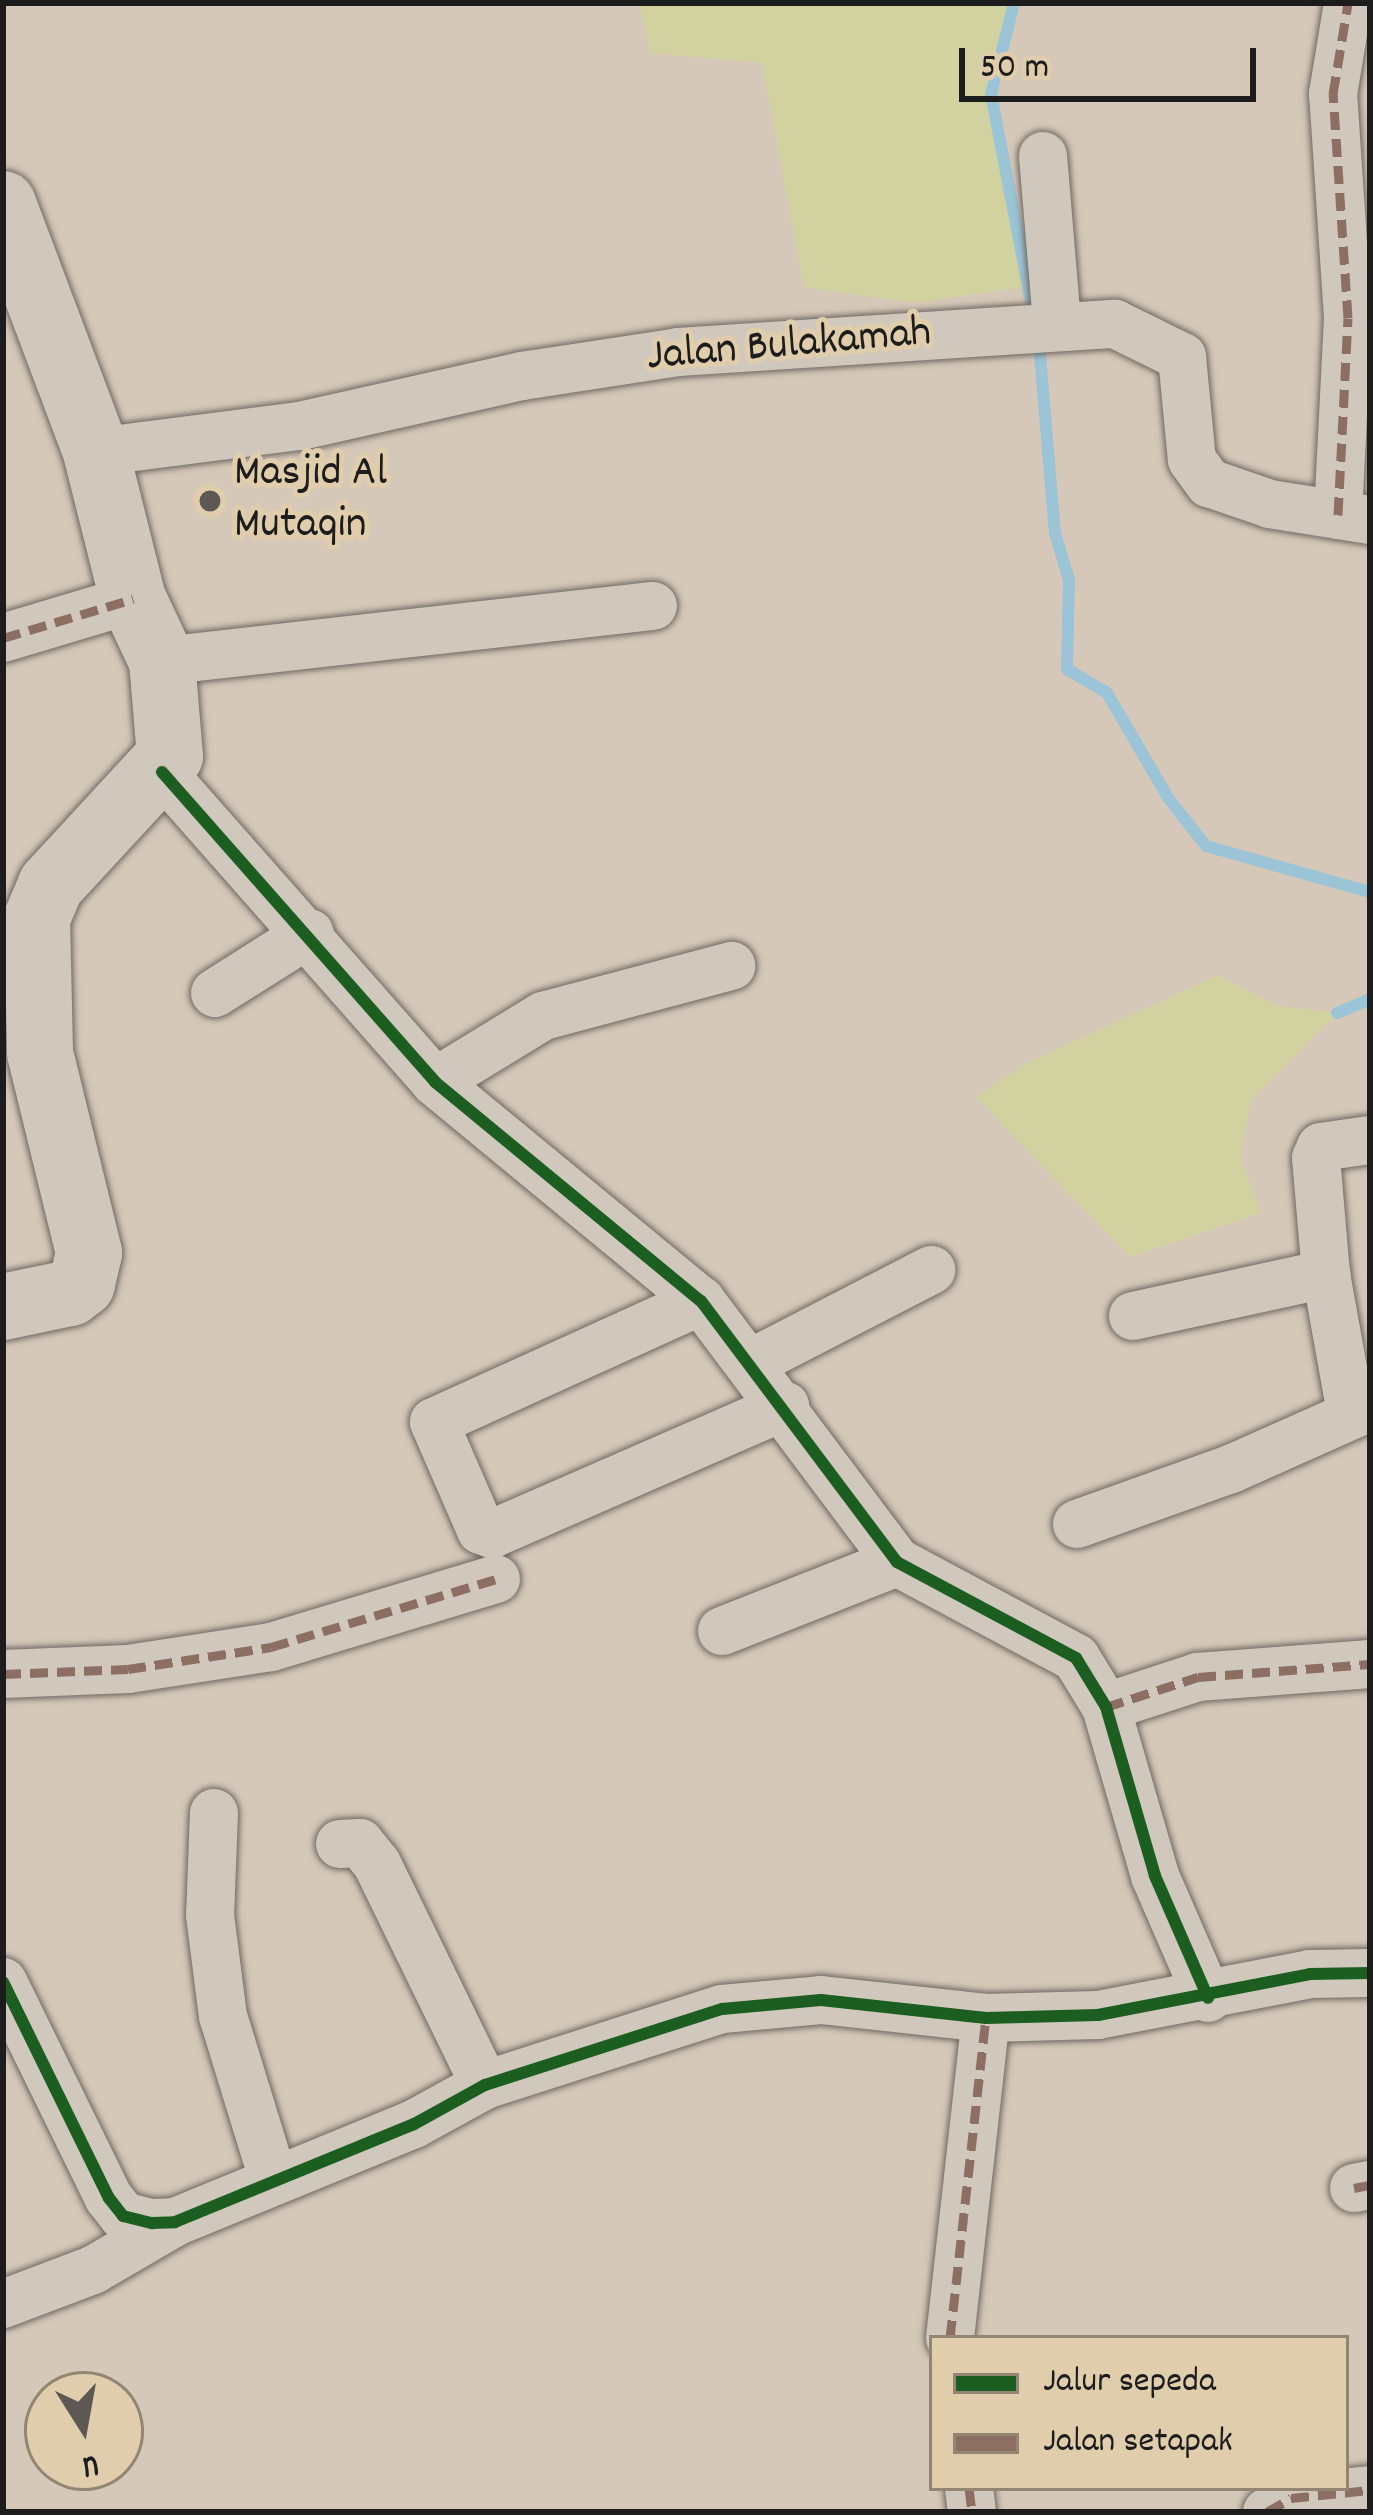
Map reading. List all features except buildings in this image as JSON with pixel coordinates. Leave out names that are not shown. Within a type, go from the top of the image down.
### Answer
[{"type":"street","points":[[1348,3],[1333,94],[1348,318],[1354,517]]},
{"type":"street","points":[[1043,156],[1057,323]]},
{"type":"street","points":[[3,204],[96,452],[134,599],[162,661],[170,756],[162,772],[51,885],[33,942],[22,1055],[88,1238],[87,1272],[52,1300],[3,1307]]},
{"type":"street","name":"Jalan Bulakamah","points":[[96,452],[322,422],[522,376],[678,352],[813,349],[1057,323],[1115,324],[1176,347],[1191,388],[1199,474],[1231,493],[1354,517]]},
{"type":"street","points":[[3,638],[134,599]]},
{"type":"street","points":[[162,661],[653,606]]},
{"type":"street","points":[[162,772],[310,932],[435,1082],[701,1301],[785,1406],[897,1562],[1076,1658],[1106,1707],[1155,1876],[1208,1998]]},
{"type":"street","points":[[215,993],[310,932]]},
{"type":"street","points":[[435,1082],[543,1016],[731,966]]},
{"type":"street","points":[[1077,1524],[1231,1469],[1360,1410],[1326,1274],[1316,1158],[1321,1147],[1370,1140]]},
{"type":"street","points":[[751,1363],[932,1270]]},
{"type":"street","points":[[1133,1316],[1326,1274]]},
{"type":"street","points":[[701,1301],[434,1422],[482,1530],[492,1534],[785,1406]]},
{"type":"street","points":[[722,1631],[897,1562]]},
{"type":"street","points":[[3,1674],[128,1669],[271,1647],[496,1579]]},
{"type":"street","points":[[1106,1707],[1198,1677],[1370,1664]]},
{"type":"street","points":[[214,1813],[210,1915],[223,2016],[273,2179]]},
{"type":"street","points":[[340,1844],[360,1843],[377,1864],[485,2085]]},
{"type":"street","points":[[3,2304],[93,2270],[175,2222],[414,2124],[485,2085],[660,2025],[745,2006],[820,2000],[986,2018],[1098,2015],[1208,1998],[1310,1974],[1370,1973]]},
{"type":"street","points":[[3,1982],[109,2198],[135,2221],[175,2222]]},
{"type":"street","points":[[950,2335],[986,2018]]},
{"type":"street","points":[[1267,2512],[1291,2498],[1370,2490]]},
{"type":"green space","points":[[639,3],[1014,3],[991,94],[1024,287],[916,303],[804,287],[762,63],[650,53]]},
{"type":"green space","points":[[1218,975],[1278,1006],[1337,1013],[1251,1100],[1240,1157],[1261,1213],[1130,1257],[976,1097],[1025,1064]]},
{"type":"waterway","points":[[1014,3],[991,94],[1032,307]]},
{"type":"waterway","points":[[1039,343],[1055,533],[1069,580],[1067,669],[1107,693],[1169,799],[1206,846],[1370,892]]},
{"type":"waterway","points":[[1337,1013],[1370,999]]},
{"type":"marked path","points":[[1338,515],[1348,318],[1333,94],[1348,3]]},
{"type":"marked path","points":[[3,638],[133,599]]},
{"type":"marked path","points":[[3,1674],[128,1669],[271,1647],[496,1579]]},
{"type":"marked path","points":[[1106,1707],[1198,1677],[1370,1664]]},
{"type":"marked path","points":[[950,2335],[986,2018]]},
{"type":"marked path","points":[[1354,2188],[1370,2185]]},
{"type":"marked path","points":[[1267,2512],[1291,2498],[1370,2490]]},
{"type":"marked path","points":[[969,2491],[972,2512]]},
{"type":"cycle path","points":[[162,772],[435,1082],[701,1301],[897,1562],[1076,1658],[1106,1707],[1155,1876],[1208,1998]]},
{"type":"cycle path","points":[[3,1982],[109,2198],[123,2216],[152,2223],[175,2222],[414,2124],[485,2085],[722,2009],[821,2000],[986,2018],[1098,2015],[1310,1974],[1370,1973]]},
{"type":"place","name":"Masjid Al Mutaqin","points":[[210,501]]}]
